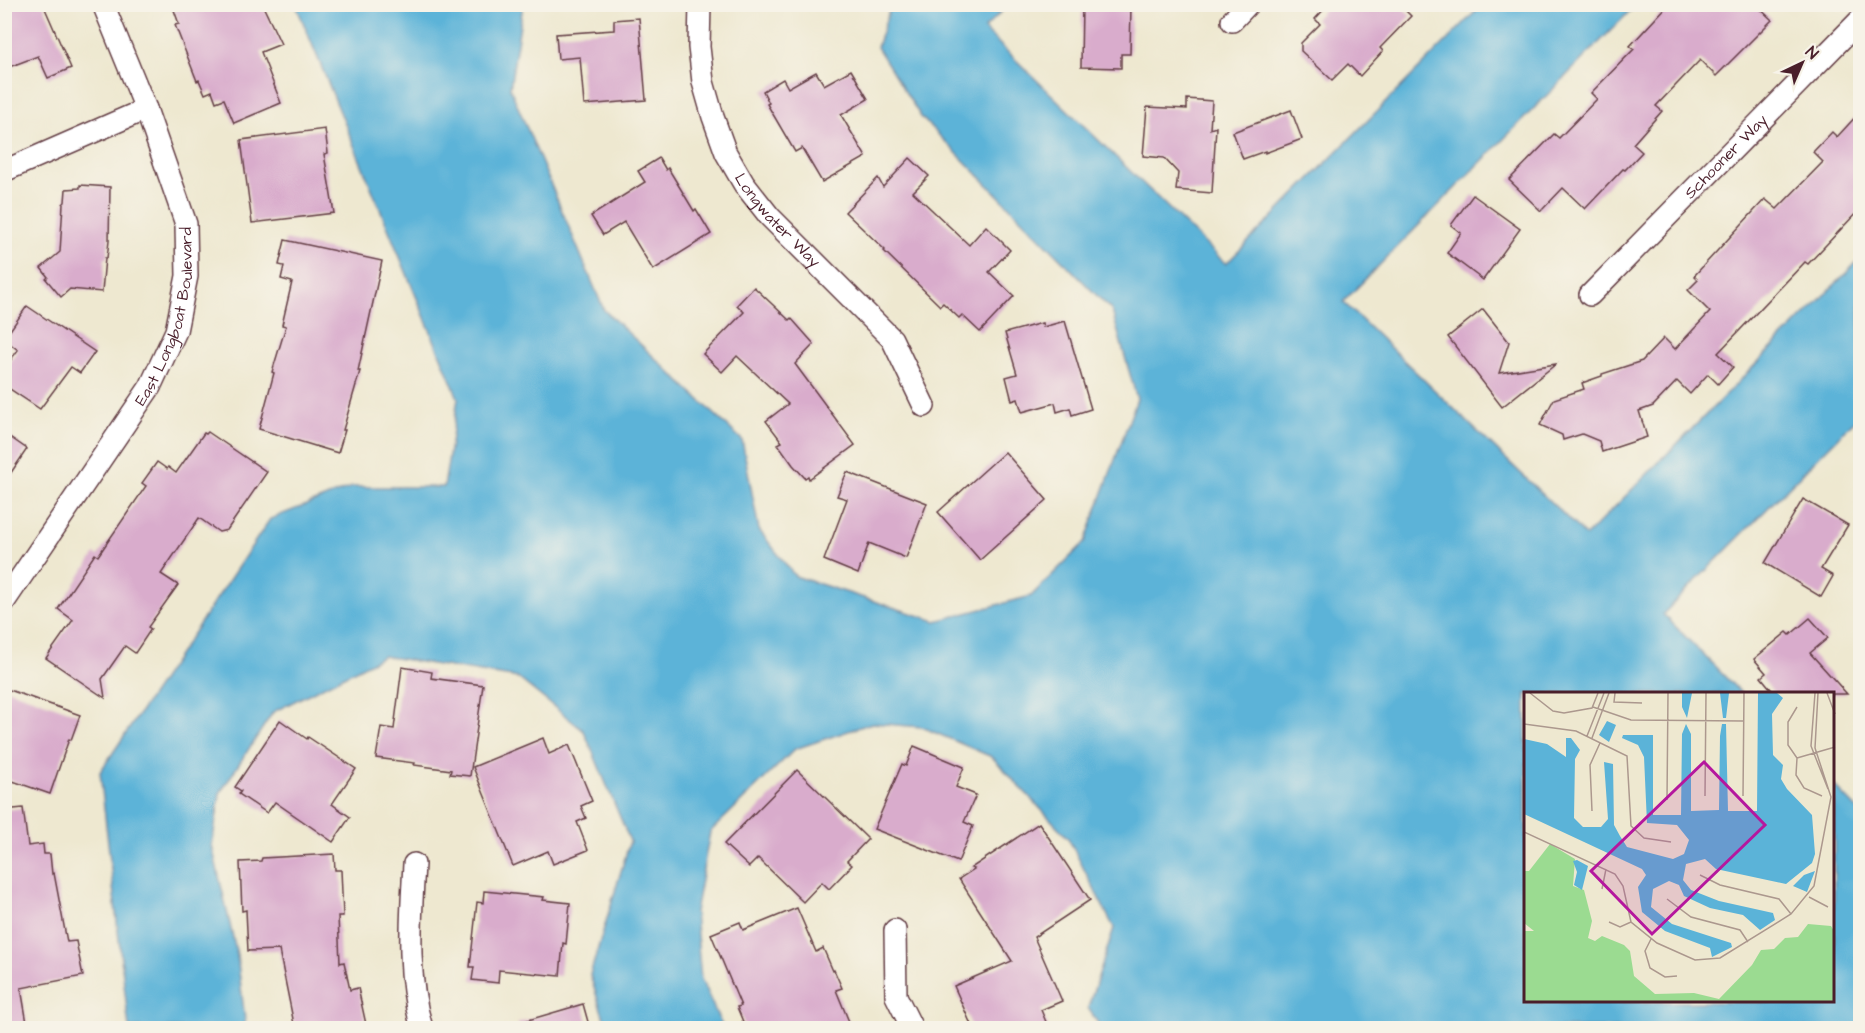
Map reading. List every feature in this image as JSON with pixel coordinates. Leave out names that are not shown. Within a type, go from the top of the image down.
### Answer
[{"type":"street","name":"East Longboat Boulevard","points":[[4,602],[150,387],[176,332],[187,276],[186,224],[146,109],[103,4]]},
{"type":"street","name":"Longwater Way","points":[[700,4],[699,47],[703,82],[712,117],[726,153],[744,184],[770,217],[892,339],[924,406]]},
{"type":"street","points":[[1232,21],[1248,4]]},
{"type":"street","name":"Schooner Way","points":[[1590,295],[1860,20]]},
{"type":"street","points":[[4,171],[146,109]]},
{"type":"street","points":[[414,864],[410,942],[417,1013],[422,1029]]},
{"type":"street","points":[[895,930],[896,996],[912,1029]]},
{"type":"water","points":[[296,5],[523,5],[510,88],[604,310],[742,440],[759,530],[795,576],[936,621],[1031,596],[1085,542],[1137,399],[1112,311],[921,117],[877,47],[891,5],[1008,5],[984,29],[1226,264],[1482,5],[1636,5],[1343,302],[1586,536],[1860,259],[1860,415],[1663,614],[1740,692],[1524,692],[1524,1003],[1835,1003],[1835,786],[1860,812],[1860,1028],[1101,1028],[1088,1008],[1114,928],[1068,838],[992,757],[922,727],[872,723],[795,749],[710,832],[695,912],[701,979],[723,1028],[607,1028],[590,975],[630,841],[584,731],[518,678],[383,656],[273,712],[220,793],[212,846],[237,955],[246,1028],[129,1028],[100,772],[270,519],[352,487],[444,487],[458,398]]},
{"type":"building","points":[[4,4],[43,4],[71,68],[48,78],[38,56],[4,69]]},
{"type":"building","points":[[186,4],[262,4],[281,44],[261,52],[281,103],[234,123],[224,99],[216,102],[212,91],[205,94],[199,80],[197,81],[175,25],[179,24],[174,10]]},
{"type":"building","points":[[1082,4],[1131,4],[1130,54],[1121,54],[1121,68],[1081,67]]},
{"type":"building","points":[[1329,4],[1399,4],[1411,16],[1380,48],[1383,51],[1360,76],[1348,64],[1332,80],[1301,51],[1301,43],[1320,24],[1315,19]]},
{"type":"building","points":[[1669,4],[1755,4],[1772,20],[1716,76],[1700,60],[1656,106],[1662,111],[1633,144],[1642,152],[1585,209],[1563,188],[1541,211],[1509,180],[1554,134],[1559,138],[1597,99],[1591,93],[1634,49],[1630,46]]},
{"type":"building","points":[[639,18],[646,100],[584,105],[580,57],[558,59],[556,34],[614,30],[614,20]]},
{"type":"building","points":[[851,70],[868,99],[841,115],[866,157],[822,182],[802,148],[795,152],[767,104],[769,103],[763,91],[783,79],[788,88],[816,72],[824,85]]},
{"type":"building","points":[[1187,99],[1212,101],[1210,129],[1216,127],[1212,193],[1176,190],[1178,173],[1164,158],[1143,156],[1147,107],[1187,109]]},
{"type":"building","points":[[1291,110],[1302,139],[1243,159],[1233,132]]},
{"type":"building","points":[[1860,112],[1860,209],[1808,264],[1805,262],[1718,353],[1733,367],[1718,384],[1708,374],[1690,394],[1677,381],[1653,406],[1639,411],[1647,437],[1602,452],[1599,441],[1582,434],[1563,440],[1562,435],[1540,425],[1554,399],[1584,389],[1582,383],[1642,361],[1664,338],[1675,349],[1710,312],[1688,290],[1698,280],[1694,276],[1765,199],[1777,209],[1823,162],[1813,152],[1832,132],[1837,137]]},
{"type":"building","points":[[325,129],[328,153],[324,154],[334,213],[252,223],[241,140]]},
{"type":"building","points":[[659,158],[711,234],[653,270],[624,222],[603,235],[591,216],[645,182],[638,171]]},
{"type":"building","points":[[910,158],[929,176],[913,192],[969,245],[986,226],[1010,250],[989,272],[1014,296],[980,332],[962,315],[959,318],[943,303],[940,306],[845,212],[878,178],[883,187]]},
{"type":"building","points":[[80,185],[110,187],[109,241],[102,292],[70,289],[61,297],[46,279],[48,277],[41,268],[60,252],[66,189],[80,188]]},
{"type":"building","points":[[1473,195],[1520,229],[1483,280],[1447,253],[1461,233],[1451,225]]},
{"type":"building","points":[[285,240],[382,261],[358,371],[360,371],[338,453],[259,429],[274,373],[272,372],[286,326],[282,325],[292,282],[281,279],[284,266],[279,265]]},
{"type":"building","points":[[754,287],[789,320],[791,318],[814,344],[795,364],[855,445],[809,479],[808,476],[805,478],[793,465],[778,444],[782,442],[766,421],[788,404],[737,356],[722,372],[703,354],[744,312],[737,305]]},
{"type":"building","points":[[27,306],[95,352],[80,373],[71,367],[40,409],[4,385],[4,369],[18,350],[4,339]]},
{"type":"building","points":[[1483,309],[1509,342],[1499,373],[1556,364],[1502,407],[1448,337]]},
{"type":"building","points":[[1065,321],[1091,409],[1072,415],[1070,408],[1057,412],[1055,403],[1022,412],[1018,399],[1012,401],[1006,377],[1017,374],[1005,333],[1042,323],[1043,327]]},
{"type":"building","points":[[208,432],[267,472],[227,530],[219,532],[199,518],[161,574],[178,585],[148,627],[151,629],[135,653],[125,646],[102,679],[105,698],[46,658],[73,620],[58,609],[95,554],[98,556],[146,486],[142,483],[157,462],[176,473],[204,433]]},
{"type":"building","points":[[4,433],[27,449],[4,483]]},
{"type":"building","points":[[1005,452],[1047,500],[980,560],[938,512]]},
{"type":"building","points":[[847,472],[927,503],[906,558],[869,543],[858,574],[824,560],[847,499],[837,496]]},
{"type":"building","points":[[1803,499],[1848,525],[1821,569],[1833,576],[1821,597],[1765,563]]},
{"type":"building","points":[[1810,618],[1828,638],[1810,653],[1847,694],[1773,692],[1761,677],[1766,673],[1754,659],[1787,632],[1790,635]]},
{"type":"building","points":[[402,667],[432,672],[431,678],[483,685],[470,776],[450,774],[451,770],[414,765],[415,763],[376,758],[381,727],[394,729]]},
{"type":"building","points":[[4,688],[80,715],[50,794],[4,778]]},
{"type":"building","points":[[280,720],[356,769],[332,804],[350,817],[333,842],[275,802],[267,813],[239,794],[241,791],[235,787]]},
{"type":"building","points":[[543,738],[549,754],[569,745],[592,801],[581,806],[586,818],[577,822],[588,850],[553,864],[548,851],[513,866],[473,767]]},
{"type":"building","points":[[914,746],[964,767],[956,787],[976,795],[964,822],[973,826],[958,862],[874,829],[902,764],[906,766]]},
{"type":"building","points":[[797,770],[868,839],[847,861],[852,865],[829,889],[822,882],[803,902],[758,858],[749,867],[724,844]]},
{"type":"building","points":[[23,808],[28,846],[43,844],[44,854],[50,854],[52,874],[54,873],[67,942],[76,941],[83,976],[21,988],[28,1029],[4,1029],[4,953],[7,952],[4,942],[4,810]]},
{"type":"building","points":[[1039,823],[1090,900],[1034,937],[1062,1001],[1041,1010],[1049,1029],[973,1029],[954,986],[1012,961],[959,879],[974,869],[971,868]]},
{"type":"building","points":[[334,854],[335,870],[341,870],[343,916],[338,916],[340,963],[344,962],[350,990],[358,988],[367,1029],[295,1029],[279,950],[248,951],[246,910],[242,911],[240,862],[261,861],[262,858]]},
{"type":"building","points":[[484,891],[544,897],[543,900],[570,903],[560,976],[499,970],[498,983],[472,980],[474,967],[470,967],[477,902],[483,903]]},
{"type":"building","points":[[797,908],[816,952],[823,948],[834,970],[842,988],[836,990],[852,1029],[746,1029],[737,1007],[741,1006],[711,934],[740,922],[743,930]]},
{"type":"building","points":[[583,1004],[590,1029],[519,1029],[518,1023]]}]
